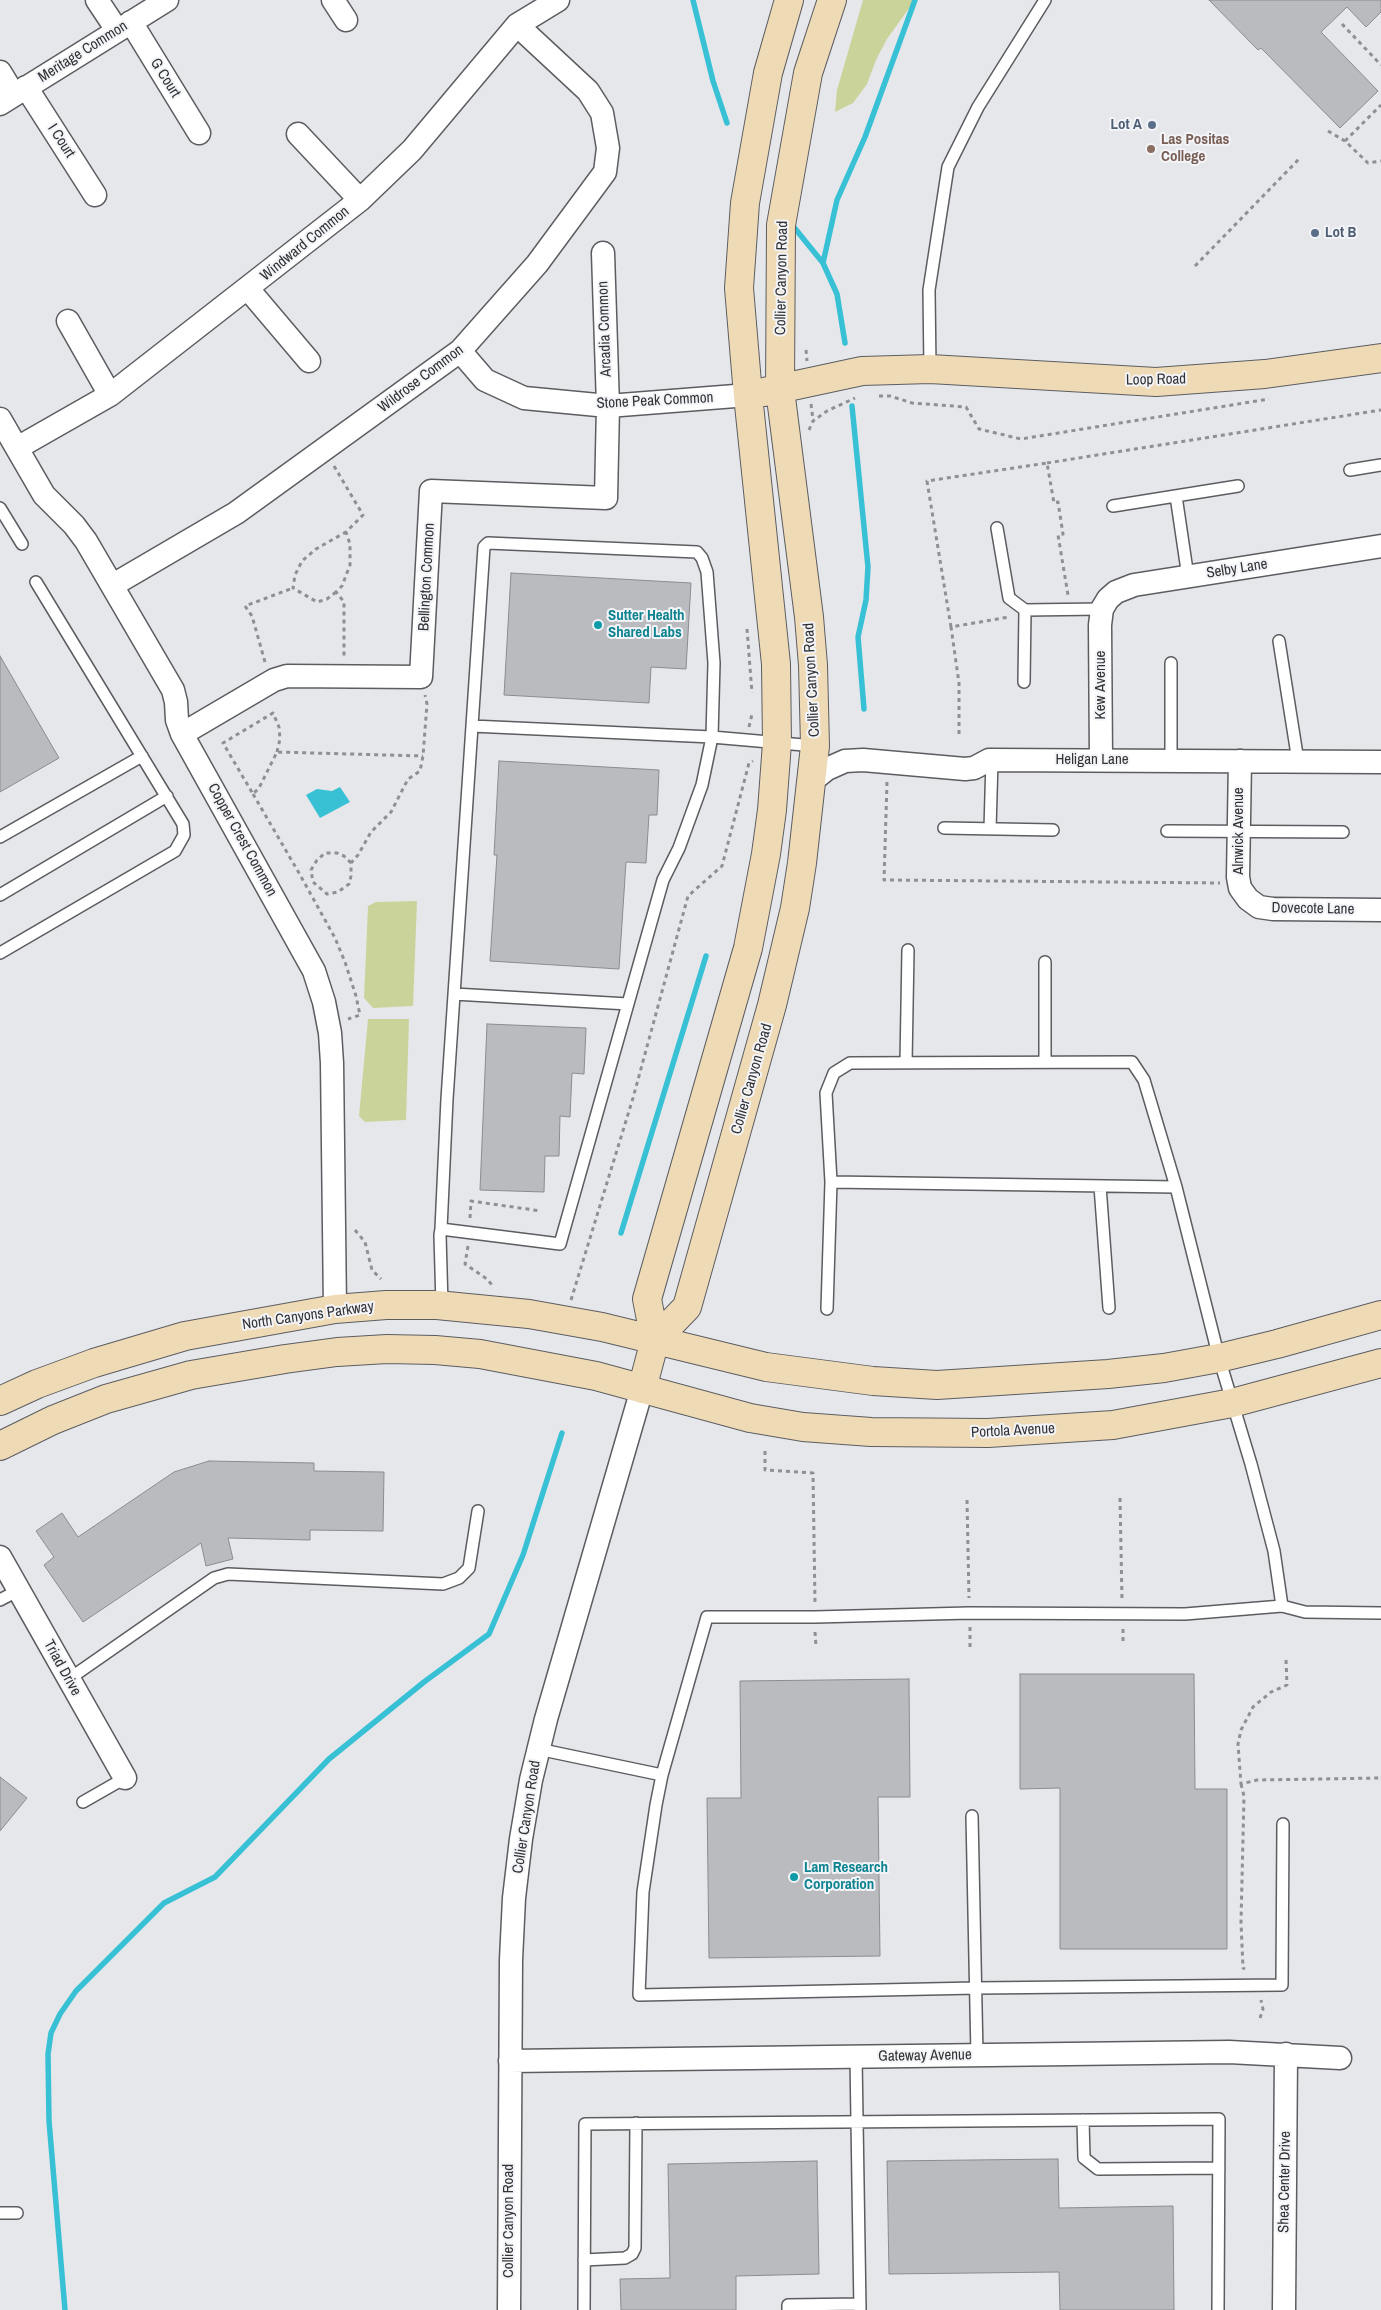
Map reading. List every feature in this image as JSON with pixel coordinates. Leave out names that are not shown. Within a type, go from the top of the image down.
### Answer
[{"type":"street","name":"G Court","points":[[98,0],[124,26],[199,133]]},
{"type":"street","name":"Meritage Common","points":[[14,95],[167,0]]},
{"type":"street","points":[[333,0],[346,20]]},
{"type":"street","name":"Windward Common","points":[[17,448],[110,395],[360,200],[412,150],[517,25],[558,0]]},
{"type":"street","name":"Collier Canyon Road","points":[[509,2310],[511,1960],[514,1898],[523,1829],[538,1749],[655,1340],[647,1299],[748,948],[766,854],[777,743],[776,664],[748,395],[739,288],[745,203],[768,73],[789,0]]},
{"type":"street","name":"Collier Canyon Road","points":[[655,1340],[687,1307],[770,1015],[795,908],[812,781],[815,746],[813,665],[809,617],[780,390],[781,225],[808,73],[832,0]]},
{"type":"street","name":"Wildrose Common","points":[[113,586],[236,513],[460,351],[537,264],[605,172],[608,148],[602,113],[588,91],[517,25]]},
{"type":"street","name":"I Court","points":[[0,72],[14,95],[95,195]]},
{"type":"street","points":[[298,134],[360,200]]},
{"type":"street","name":"Arcadia Common","points":[[602,253],[608,406]]},
{"type":"street","points":[[248,289],[309,361]]},
{"type":"street","points":[[68,321],[110,395]]},
{"type":"street","name":"Stone Peak Common","points":[[460,351],[485,380],[524,398],[608,406],[748,395]]},
{"type":"street","name":"Loop Road","points":[[748,395],[862,372],[930,369],[1156,382],[1265,374],[1381,358]]},
{"type":"street","name":"Bellington Common","points":[[421,677],[431,490],[606,498],[608,406]]},
{"type":"street","name":"Copper Crest Common","points":[[0,419],[44,495],[86,540],[173,690],[177,720],[182,734],[314,971],[324,1002],[330,1032],[332,1063],[335,1309]]},
{"type":"street","name":"Selby Lane","points":[[1102,609],[1108,599],[1116,592],[1134,585],[1381,546]]},
{"type":"street","name":"Kew Avenue","points":[[1101,760],[1100,625],[1102,609]]},
{"type":"street","points":[[182,734],[274,680],[287,676],[421,677]]},
{"type":"street","name":"Heligan Lane","points":[[812,781],[827,768],[845,761],[863,760],[965,768],[974,768],[990,760],[1381,762]]},
{"type":"street","name":"Alnwick Avenue","points":[[1240,761],[1238,832],[1244,891]]},
{"type":"street","name":"Dovecote Lane","points":[[1244,891],[1259,907],[1273,909],[1381,910]]},
{"type":"street","name":"North Canyons Parkway","points":[[0,1401],[37,1384],[94,1363],[185,1336],[335,1309],[386,1305],[442,1305],[529,1314],[655,1340]]},
{"type":"street","points":[[655,1340],[766,1367],[803,1373],[937,1385],[1108,1374],[1219,1358],[1381,1315]]},
{"type":"street","points":[[0,1446],[62,1417],[106,1399],[144,1387],[242,1365],[337,1352],[388,1349],[435,1350],[480,1354],[596,1376],[642,1389]]},
{"type":"street","name":"Portola Avenue","points":[[642,1389],[750,1418],[803,1427],[871,1432],[988,1433],[1113,1425],[1232,1403],[1381,1363]]},
{"type":"street","name":"Triad Drive","points":[[0,1557],[9,1595],[69,1679],[125,1778]]},
{"type":"street","name":"Gateway Avenue","points":[[510,2062],[1229,2052],[1340,2058]]},
{"type":"street","name":"Shea Center Drive","points":[[1284,2310],[1286,2054]]},
{"type":"lane","points":[[930,369],[929,290],[948,167],[978,107],[1045,0]]},
{"type":"lane","points":[[1350,470],[1381,465]]},
{"type":"lane","points":[[1113,506],[1238,486]]},
{"type":"lane","points":[[1176,496],[1188,576]]},
{"type":"lane","points":[[0,508],[22,544]]},
{"type":"lane","points":[[998,528],[1009,598],[1025,612],[1102,609]]},
{"type":"lane","points":[[441,1229],[560,1244],[663,880],[680,848],[702,785],[712,737],[714,663],[707,572],[702,558],[697,552],[488,543],[484,547],[454,994],[441,1229],[442,1305]]},
{"type":"lane","points":[[0,953],[175,851],[184,835],[183,824],[167,796],[36,582]]},
{"type":"lane","points":[[1024,682],[1025,612]]},
{"type":"lane","points":[[1279,640],[1298,761]]},
{"type":"lane","points":[[1171,663],[1171,761]]},
{"type":"lane","points":[[472,726],[712,737],[815,746]]},
{"type":"lane","points":[[0,837],[142,756]]},
{"type":"lane","points":[[990,760],[990,829]]},
{"type":"lane","points":[[0,895],[167,796]]},
{"type":"lane","points":[[944,828],[1053,830]]},
{"type":"lane","points":[[1167,831],[1343,832]]},
{"type":"lane","points":[[906,1063],[908,950]]},
{"type":"lane","points":[[1044,962],[1044,1062]]},
{"type":"lane","points":[[454,994],[628,1004]]},
{"type":"lane","points":[[827,1309],[830,1182],[826,1093],[834,1073],[850,1063],[1132,1062],[1144,1080],[1176,1187],[1219,1358],[1251,1464],[1274,1551],[1282,1606]]},
{"type":"lane","points":[[830,1182],[1176,1187]]},
{"type":"lane","points":[[1100,1186],[1109,1308]]},
{"type":"lane","points":[[69,1679],[214,1578],[228,1574],[443,1584],[459,1578],[469,1568],[478,1512]]},
{"type":"lane","points":[[1283,1824],[1282,1985],[976,1988],[639,1995],[642,1892],[662,1776],[707,1617],[815,1617],[969,1613],[1186,1614],[1282,1606],[1305,1612],[1381,1613]]},
{"type":"lane","points":[[538,1749],[662,1776]]},
{"type":"lane","points":[[83,1802],[125,1778]]},
{"type":"lane","points":[[972,1816],[977,2055]]},
{"type":"lane","points":[[788,2310],[788,2305],[860,2307],[856,2057]]},
{"type":"lane","points":[[584,2310],[585,2124],[1219,2119],[1218,2310]]},
{"type":"lane","points":[[1083,2120],[1084,2158],[1098,2169],[1219,2168]]},
{"type":"lane","points":[[584,2260],[624,2258],[632,2254],[635,2248],[636,2123]]},
{"type":"lane","points":[[0,2212],[17,2213]]},
{"type":"path","points":[[1342,24],[1381,65]]},
{"type":"path","points":[[1345,141],[1381,105]]},
{"type":"path","points":[[1328,131],[1345,141],[1368,163],[1381,161]]},
{"type":"path","points":[[1195,266],[1300,158]]},
{"type":"path","points":[[806,437],[813,421],[842,403],[861,396]]},
{"type":"path","points":[[870,396],[890,396],[912,403],[966,408],[979,429],[1021,439],[1274,398]]},
{"type":"path","points":[[1047,463],[1381,410]]},
{"type":"path","points":[[293,588],[295,575],[302,561],[316,549],[346,532],[363,515],[325,450]]},
{"type":"path","points":[[293,588],[317,602],[327,599],[342,586],[350,565],[350,544],[346,532]]},
{"type":"path","points":[[274,680],[264,662],[252,616],[245,606],[293,588]]},
{"type":"path","points":[[336,592],[344,602],[344,676]]},
{"type":"path","points":[[959,734],[959,683],[951,627],[1025,612]]},
{"type":"path","points":[[747,622],[753,698]]},
{"type":"path","points":[[351,862],[337,853],[325,853],[317,860],[311,870],[313,882],[327,894],[338,892],[349,884],[351,862],[358,856],[371,832],[390,812],[408,779],[420,771],[427,704],[421,677]]},
{"type":"path","points":[[748,723],[753,711]]},
{"type":"path","points":[[273,712],[279,728],[280,739],[277,752],[259,788],[253,794],[223,743],[273,712]]},
{"type":"path","points":[[565,1320],[633,1098],[688,896],[722,866],[749,764],[777,743]]},
{"type":"path","points":[[277,752],[423,756]]},
{"type":"path","points":[[887,776],[884,880],[1244,891]]},
{"type":"path","points":[[306,886],[313,882]]},
{"type":"path","points":[[765,1451],[765,1470],[813,1473],[816,1646]]},
{"type":"path","points":[[1120,1498],[1124,1645]]},
{"type":"path","points":[[967,1500],[970,1648]]},
{"type":"path","points":[[1260,2018],[1263,2009],[1256,1985],[1252,1974],[1243,1968],[1241,1922],[1244,1796],[1241,1784],[1238,1744],[1241,1730],[1253,1707],[1271,1692],[1287,1685],[1286,1660]]},
{"type":"path","points":[[1241,1784],[1256,1780],[1381,1778]]},
{"type":"green space","points":[[863,0],[915,0],[887,39],[876,60],[867,84],[853,103],[835,112],[837,90]]},
{"type":"green space","points":[[417,901],[413,1006],[373,1008],[364,998],[368,906],[376,902]]},
{"type":"green space","points":[[368,1019],[409,1019],[406,1120],[365,1122],[359,1116]]},
{"type":"water","points":[[340,787],[350,802],[320,818],[306,795],[317,789],[332,791]]},
{"type":"building","points":[[1209,0],[1381,0],[1381,12],[1366,27],[1347,7],[1321,32],[1378,91],[1340,128],[1261,48],[1258,50]]},
{"type":"building","name":"Sutter Health Shared Labs","points":[[511,573],[691,583],[686,669],[651,667],[649,703],[504,695]]},
{"type":"building","points":[[0,656],[59,758],[0,792]]},
{"type":"building","points":[[499,761],[659,770],[657,815],[649,815],[646,863],[626,862],[619,969],[490,961],[497,855],[494,855]]},
{"type":"building","points":[[487,1024],[586,1028],[584,1074],[572,1073],[570,1117],[560,1116],[559,1156],[545,1156],[544,1192],[480,1190]]},
{"type":"building","points":[[209,1461],[314,1463],[314,1471],[384,1472],[383,1531],[310,1530],[310,1540],[228,1538],[233,1559],[206,1566],[201,1543],[83,1622],[44,1565],[54,1557],[36,1531],[62,1513],[78,1537],[174,1472]]},
{"type":"building","points":[[1020,1674],[1194,1674],[1195,1789],[1227,1789],[1227,1949],[1060,1949],[1060,1788],[1020,1789]]},
{"type":"building","name":"Lam Research Corporation","points":[[909,1679],[910,1797],[878,1797],[880,1956],[709,1958],[707,1798],[741,1798],[740,1681]]},
{"type":"building","points":[[0,1777],[27,1798],[0,1831]]},
{"type":"building","points":[[1058,2159],[1059,2208],[1173,2206],[1174,2310],[1060,2310],[1059,2272],[889,2274],[887,2161]]},
{"type":"building","points":[[817,2161],[819,2274],[736,2276],[736,2310],[621,2310],[620,2279],[670,2278],[668,2164]]},
{"type":"waterway","points":[[693,0],[713,81],[727,123]]},
{"type":"waterway","points":[[823,263],[837,200],[865,137],[915,0]]},
{"type":"waterway","points":[[793,226],[823,263],[837,294],[845,343]]},
{"type":"waterway","points":[[852,406],[868,567],[866,600],[858,637],[864,709]]},
{"type":"waterway","points":[[621,1233],[706,956]]},
{"type":"waterway","points":[[65,2310],[49,2121],[48,2054],[51,2033],[60,2014],[76,1991],[164,1903],[215,1877],[329,1759],[424,1682],[489,1634],[523,1555],[562,1433]]},
{"type":"place","name":"Lot A","points":[[1152,125]]},
{"type":"place","name":"Las Positas College","points":[[1151,149]]},
{"type":"place","name":"Lot B","points":[[1315,233]]},
{"type":"place","name":"Sutter Health Shared Labs","points":[[598,625]]},
{"type":"place","name":"Lam Research Corporation","points":[[794,1877]]}]
